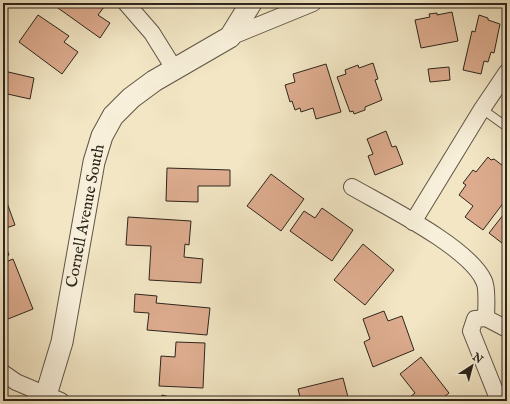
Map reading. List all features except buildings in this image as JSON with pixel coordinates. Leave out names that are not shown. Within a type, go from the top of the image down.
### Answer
[{"type":"street","points":[[126,3],[152,33],[175,70]]},
{"type":"street","name":"Cornell Avenue South","points":[[50,399],[62,342],[94,162],[102,136],[113,116],[131,98],[154,82],[230,37],[251,3]]},
{"type":"street","points":[[230,37],[313,3]]},
{"type":"street","points":[[413,222],[482,109],[507,72]]},
{"type":"street","points":[[352,187],[439,238],[468,260],[485,282],[486,318]]},
{"type":"street","points":[[499,401],[471,331],[475,319],[486,318],[507,329]]},
{"type":"street","points":[[3,372],[16,382],[50,399]]},
{"type":"lane","points":[[482,109],[507,128]]}]
